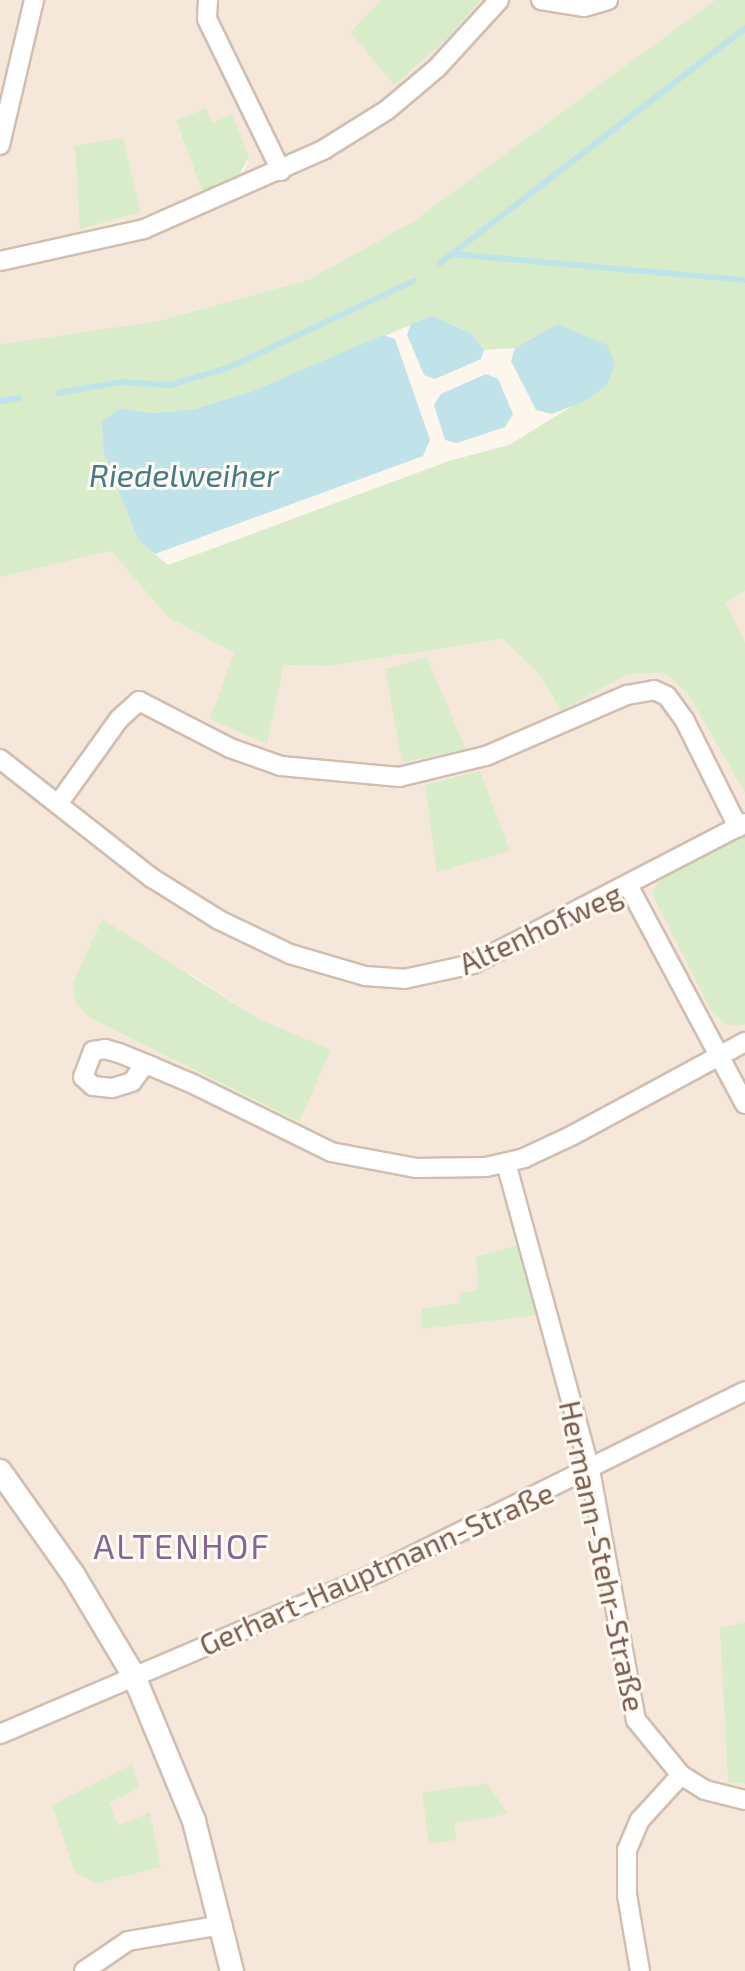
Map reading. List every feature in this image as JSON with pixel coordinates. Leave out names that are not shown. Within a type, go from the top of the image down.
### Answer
[{"type":"street","points":[[0,145],[34,0]]},
{"type":"street","points":[[208,0],[207,19],[281,171]]},
{"type":"street","points":[[0,261],[144,229],[281,171],[387,110],[437,68],[499,0]]},
{"type":"street","points":[[541,0],[584,7],[608,0]]},
{"type":"street","points":[[0,62],[21,61]]},
{"type":"street","points":[[58,804],[119,719],[139,701],[230,748],[281,766],[399,777],[486,756],[627,695],[654,690],[667,696],[685,721],[741,825]]},
{"type":"street","name":"Altenhofweg","points":[[0,759],[152,878],[219,920],[290,954],[365,976],[404,979],[473,964],[629,887],[741,825]]},
{"type":"street","points":[[629,887],[745,1104]]},
{"type":"street","points":[[145,1064],[331,1152],[416,1168],[506,1163],[573,1135],[745,1042]]},
{"type":"street","name":"Hermann-Stehr-Straße","points":[[506,1163],[590,1470],[628,1696],[645,1738],[681,1775],[705,1790],[745,1800]]},
{"type":"street","name":"Gerhart-Hauptmann-Straße","points":[[0,1734],[303,1607],[590,1470],[745,1391]]},
{"type":"street","points":[[0,1471],[73,1574],[134,1676],[194,1821],[223,1925],[232,1971]]},
{"type":"street","points":[[640,1971],[627,1895],[627,1850],[640,1820],[681,1775]]},
{"type":"street","points":[[84,1971],[128,1941],[223,1925]]},
{"type":"shaded area","points":[[0,0],[381,0],[350,32],[449,37],[481,0],[715,0],[412,222],[308,280],[158,321],[0,344]],"holes":[[[232,114],[248,163],[243,172],[202,191],[176,122],[212,123]]]},
{"type":"shaded area","points":[[111,551],[168,617],[234,653],[266,744],[284,665],[329,666],[503,639],[540,675],[561,711],[628,674],[665,673],[687,693],[745,793],[745,831],[654,887],[654,898],[718,1019],[745,1024],[745,1622],[721,1628],[728,1781],[745,1784],[745,1971],[0,1971],[0,577]],"holes":[[[189,973],[257,1018],[330,1050],[298,1122],[90,1018]],[[459,1303],[422,1329],[422,1308]]]},
{"type":"shaded area","points":[[745,591],[745,641],[726,603]]},
{"type":"green space","points":[[381,0],[481,0],[449,37],[394,85],[350,32]]},
{"type":"green space","points":[[715,0],[745,0],[745,591],[726,603],[745,641],[745,793],[687,693],[665,673],[628,674],[561,711],[540,675],[503,639],[329,666],[284,665],[267,744],[210,719],[234,653],[168,617],[111,551],[0,577],[0,344],[158,321],[308,280],[412,222]],"holes":[[[432,316],[471,333],[484,350],[515,348],[557,324],[615,363],[608,384],[509,445],[449,461],[168,565],[138,540],[104,453],[101,423],[120,408],[153,413],[194,409],[253,391]]]},
{"type":"green space","points":[[206,108],[212,123],[232,114],[249,157],[238,177],[202,191],[176,121]]},
{"type":"green space","points":[[123,138],[141,212],[80,229],[75,146]]},
{"type":"green space","points":[[427,657],[466,750],[402,762],[385,669]]},
{"type":"green space","points":[[480,771],[510,851],[437,872],[425,785]]},
{"type":"green space","points":[[745,831],[745,1024],[735,1026],[724,1024],[711,1010],[654,898],[654,888],[663,877]]},
{"type":"green space","points":[[102,919],[257,1018],[331,1050],[299,1122],[90,1018],[76,1002],[73,983]]},
{"type":"green space","points":[[518,1245],[538,1315],[422,1329],[422,1308],[460,1303],[459,1293],[478,1290],[476,1257]]},
{"type":"green space","points":[[745,1622],[745,1784],[728,1782],[720,1628]]},
{"type":"green space","points":[[132,1764],[139,1788],[109,1803],[118,1826],[150,1812],[161,1867],[97,1883],[75,1873],[52,1805]]},
{"type":"green space","points":[[487,1783],[508,1814],[454,1823],[456,1840],[429,1844],[422,1793]]},
{"type":"water","points":[[432,316],[471,333],[484,350],[481,359],[435,379],[424,375],[407,335],[411,324]]},
{"type":"water","points":[[557,324],[607,345],[615,363],[608,384],[585,401],[552,414],[536,410],[511,361],[515,348]]},
{"type":"water","name":"Riedelweiher","points":[[383,335],[395,339],[430,440],[423,456],[155,554],[138,540],[104,453],[101,422],[120,408],[153,413],[194,409],[253,391]]},
{"type":"water","points":[[486,374],[498,379],[513,414],[505,427],[457,443],[445,440],[434,405],[441,394]]},
{"type":"waterway","points":[[452,254],[745,28]]},
{"type":"waterway","points":[[440,263],[452,254],[745,280]]},
{"type":"waterway","points":[[59,393],[120,382],[170,385],[230,367],[414,281]]},
{"type":"waterway","points":[[0,401],[19,398]]},
{"type":"district","name":"ALTENHOF","points":[[182,1546]]}]
